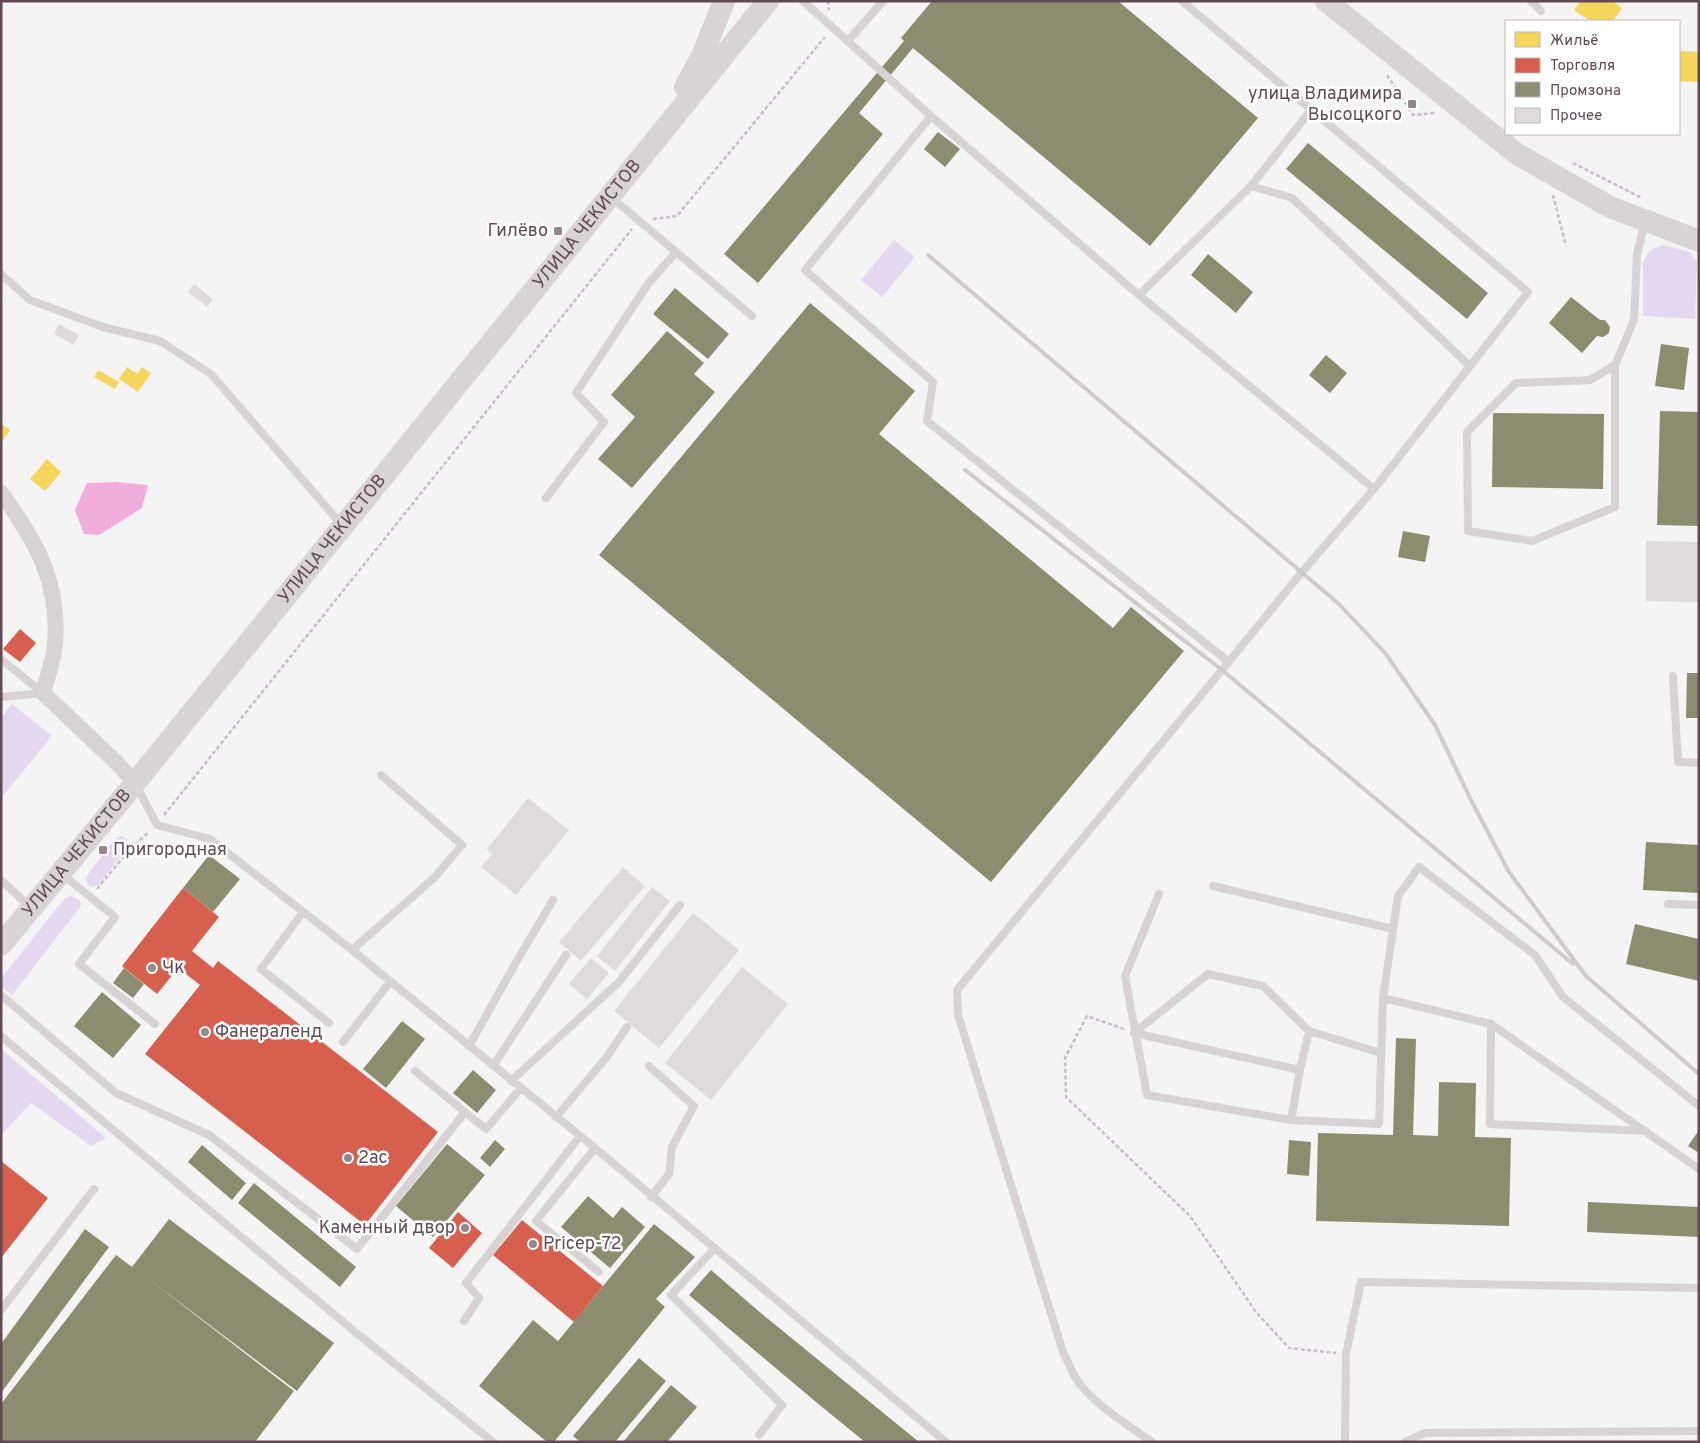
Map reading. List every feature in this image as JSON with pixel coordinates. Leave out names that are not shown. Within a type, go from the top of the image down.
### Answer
[{"type":"main road","points":[[661,132],[702,56],[724,1]]},
{"type":"main road","points":[[661,132],[768,1]]},
{"type":"main road","points":[[1326,1],[1517,154],[1610,207],[1699,241]]},
{"type":"main road","name":"УЛИЦА ЧЕКИСТОВ","points":[[1,946],[661,132]]},
{"type":"street","points":[[1,493],[24,524],[43,560],[54,602],[55,645],[43,693],[117,763],[135,783]]},
{"type":"lane","points":[[803,1],[931,116],[1139,295],[1374,489]]},
{"type":"lane","points":[[848,41],[883,1]]},
{"type":"lane","points":[[1152,1442],[1089,1394],[1076,1378],[1064,1352],[958,1016],[957,990],[1302,572],[1374,489],[1528,292],[1182,1]]},
{"type":"lane","points":[[1531,1],[1541,11]]},
{"type":"lane","points":[[1139,295],[1251,186],[1311,110]]},
{"type":"lane","points":[[931,116],[805,270],[933,382],[927,421],[1229,662]]},
{"type":"lane","points":[[1251,186],[1292,198],[1470,366]]},
{"type":"lane","points":[[610,196],[752,316]]},
{"type":"lane","points":[[1615,365],[1590,380],[1516,383],[1467,432],[1468,531],[1532,541],[1615,507],[1615,365],[1634,320],[1637,254],[1646,221]]},
{"type":"lane","points":[[546,498],[604,422],[576,393],[648,284],[676,252]]},
{"type":"lane","points":[[1,274],[30,300],[103,327],[160,341],[211,374],[343,525]]},
{"type":"lane","points":[[1,659],[43,693]]},
{"type":"lane","points":[[1673,676],[1678,762],[1699,763]]},
{"type":"lane","points":[[1,697],[43,693]]},
{"type":"lane","points":[[352,950],[434,878],[462,845],[381,775]]},
{"type":"lane","points":[[135,783],[157,825],[210,839],[352,950],[595,1148],[943,1441]]},
{"type":"lane","points":[[1159,894],[1125,976],[1134,1033],[1147,1094],[1291,1120],[1379,1124],[1383,998],[1398,896],[1419,867],[1535,955],[1563,998],[1699,1106]]},
{"type":"lane","points":[[61,872],[115,917],[79,964],[155,1024]]},
{"type":"lane","points":[[1,880],[31,909]]},
{"type":"lane","points":[[1214,886],[1394,929]]},
{"type":"lane","points":[[469,1046],[553,900]]},
{"type":"lane","points":[[1668,904],[1699,905]]},
{"type":"lane","points":[[511,1081],[619,982],[680,905]]},
{"type":"lane","points":[[303,912],[261,969],[328,1023]]},
{"type":"lane","points":[[493,1066],[566,955]]},
{"type":"lane","points":[[1134,1033],[1208,974],[1263,986],[1309,1031],[1380,1053]]},
{"type":"lane","points":[[343,1042],[390,982]]},
{"type":"lane","points":[[1,995],[116,1094],[209,1135],[357,1249],[465,1112]]},
{"type":"lane","points":[[1383,998],[1491,1024],[1699,1169]]},
{"type":"lane","points":[[1491,1024],[1490,1124],[1646,1132]]},
{"type":"lane","points":[[556,1117],[606,1058],[627,1027]]},
{"type":"lane","points":[[1291,1120],[1309,1031]]},
{"type":"lane","points":[[1134,1033],[1300,1070]]},
{"type":"lane","points":[[1,1036],[360,1336],[493,1442]]},
{"type":"lane","points":[[649,1066],[694,1106],[672,1147],[669,1174],[651,1197]]},
{"type":"lane","points":[[415,1071],[486,1129],[521,1088]]},
{"type":"lane","points":[[464,1321],[479,1298],[466,1283],[580,1136]]},
{"type":"lane","points":[[595,1148],[536,1221],[599,1272]]},
{"type":"lane","points":[[1,1310],[94,1189]]},
{"type":"lane","points":[[715,1248],[670,1295],[782,1405],[759,1435]]},
{"type":"lane","points":[[1344,1442],[1346,1354],[1361,1282],[1699,1288]]},
{"type":"lane","points":[[1405,1442],[1425,1432],[1699,1431]]},
{"type":"path","points":[[90,897],[130,849],[157,825],[639,220],[677,216],[833,28],[828,1]]},
{"type":"path","points":[[1573,163],[1642,198]]},
{"type":"path","points":[[1134,1033],[1087,1016],[1065,1058],[1066,1097],[1190,1216],[1256,1312],[1289,1348],[1346,1354]]},
{"type":"shaded area","points":[[894,240],[915,257],[882,297],[861,280]]},
{"type":"shaded area","points":[[1663,245],[1690,252],[1697,261],[1695,319],[1643,316],[1643,262],[1651,251]]},
{"type":"shaded area","points":[[116,482],[148,485],[142,508],[99,535],[84,534],[75,510],[87,483]]},
{"type":"shaded area","points":[[12,704],[52,736],[1,798],[1,717]]},
{"type":"shaded area","points":[[121,836],[127,839],[128,846],[99,885],[91,887],[87,883],[86,877],[115,839]]},
{"type":"shaded area","points":[[71,896],[80,901],[81,906],[12,995],[2,988],[2,977],[65,898]]},
{"type":"shaded area","points":[[1,1049],[106,1138],[91,1146],[31,1103],[1,1135]]},
{"type":"building: Жильё","points":[[1581,1],[1613,1],[1622,8],[1614,20],[1589,20],[1574,10]]},
{"type":"building: Жильё","points":[[1680,51],[1699,52],[1699,82],[1680,81]]},
{"type":"building: Жильё","points":[[127,367],[137,374],[142,367],[151,373],[138,392],[119,379]]},
{"type":"building: Жильё","points":[[98,370],[119,382],[115,389],[94,377]]},
{"type":"building: Жильё","points":[[1,424],[10,430],[1,443]]},
{"type":"building: Жильё","points":[[47,459],[61,472],[45,491],[30,479]]},
{"type":"building: Торговля","points":[[20,629],[36,643],[20,662],[3,649]]},
{"type":"building: Торговля","points":[[183,888],[219,917],[192,951],[213,968],[218,961],[438,1132],[365,1225],[145,1054],[200,985],[178,968],[157,994],[122,966]]},
{"type":"building: Торговля","points":[[1,1161],[48,1198],[1,1258]]},
{"type":"building: Торговля","points":[[458,1212],[482,1233],[453,1268],[429,1248]]},
{"type":"building: Торговля","points":[[522,1220],[603,1286],[574,1322],[493,1255]]},
{"type":"building: Промзона","points":[[932,1],[1118,1],[1258,118],[1150,246],[913,48],[859,113],[883,134],[758,283],[724,254],[904,41],[901,38]]},
{"type":"building: Промзона","points":[[938,132],[960,149],[945,167],[924,149]]},
{"type":"building: Промзона","points":[[1308,143],[1488,293],[1467,319],[1286,169]]},
{"type":"building: Промзона","points":[[1208,254],[1253,292],[1236,313],[1191,275]]},
{"type":"building: Промзона","points":[[675,288],[729,334],[708,359],[653,314]]},
{"type":"building: Промзона","points":[[1571,297],[1600,320],[1605,320],[1610,327],[1609,333],[1603,337],[1597,336],[1582,353],[1549,323]]},
{"type":"building: Промзона","points":[[810,303],[915,391],[879,434],[1113,628],[1131,607],[1184,651],[991,882],[599,555]]},
{"type":"building: Промзона","points":[[667,331],[704,363],[694,374],[715,392],[632,488],[598,459],[635,417],[611,395]]},
{"type":"building: Промзона","points":[[1661,344],[1689,348],[1684,390],[1655,386]]},
{"type":"building: Промзона","points":[[1326,355],[1347,373],[1330,393],[1309,375]]},
{"type":"building: Промзона","points":[[1660,411],[1699,412],[1699,526],[1657,525]]},
{"type":"building: Промзона","points":[[1493,413],[1604,414],[1603,489],[1492,487]]},
{"type":"building: Промзона","points":[[1403,531],[1430,536],[1425,562],[1398,557]]},
{"type":"building: Промзона","points":[[1687,673],[1699,673],[1699,718],[1686,718]]},
{"type":"building: Промзона","points":[[1646,842],[1699,845],[1699,893],[1643,890]]},
{"type":"building: Промзона","points":[[209,855],[240,879],[213,912],[183,888]]},
{"type":"building: Промзона","points":[[1635,924],[1699,939],[1699,981],[1626,964]]},
{"type":"building: Промзона","points":[[124,968],[144,984],[133,998],[113,983]]},
{"type":"building: Промзона","points":[[102,992],[141,1025],[113,1058],[74,1026]]},
{"type":"building: Промзона","points":[[402,1021],[425,1039],[386,1088],[363,1069]]},
{"type":"building: Промзона","points":[[1396,1038],[1416,1039],[1413,1135],[1438,1136],[1439,1082],[1476,1083],[1475,1137],[1511,1138],[1509,1226],[1316,1221],[1318,1133],[1393,1135]]},
{"type":"building: Промзона","points":[[473,1070],[496,1090],[477,1113],[453,1093]]},
{"type":"building: Промзона","points":[[1699,1130],[1699,1153],[1688,1146]]},
{"type":"building: Промзона","points":[[495,1140],[505,1149],[490,1167],[480,1158]]},
{"type":"building: Промзона","points":[[1289,1140],[1311,1142],[1309,1176],[1287,1174]]},
{"type":"building: Промзона","points":[[447,1144],[485,1175],[433,1237],[396,1206]]},
{"type":"building: Промзона","points":[[202,1145],[246,1183],[232,1200],[188,1162]]},
{"type":"building: Промзона","points":[[254,1183],[356,1267],[340,1287],[238,1203]]},
{"type":"building: Промзона","points":[[588,1196],[613,1218],[622,1207],[645,1227],[610,1268],[561,1227]]},
{"type":"building: Промзона","points":[[1588,1202],[1699,1207],[1699,1237],[1587,1232]]},
{"type":"building: Промзона","points":[[169,1219],[334,1343],[297,1391],[150,1280],[294,1391],[255,1442],[1,1442],[1,1404],[116,1255],[132,1267]]},
{"type":"building: Промзона","points":[[654,1224],[695,1257],[656,1299],[665,1307],[554,1442],[547,1442],[479,1386],[533,1320],[558,1341]]},
{"type":"building: Промзона","points":[[85,1229],[109,1247],[1,1393],[1,1344]]},
{"type":"building: Промзона","points":[[711,1270],[919,1442],[865,1442],[816,1402],[689,1295]]},
{"type":"building: Промзона","points":[[639,1358],[666,1381],[615,1442],[580,1442],[573,1436]]},
{"type":"building: Промзона","points":[[671,1385],[697,1407],[667,1442],[623,1442]]},
{"type":"building: Прочее","points":[[194,284],[213,299],[207,307],[188,292]]},
{"type":"building: Прочее","points":[[59,324],[79,335],[74,345],[54,334]]},
{"type":"building: Прочее","points":[[1646,541],[1699,542],[1699,602],[1646,601]]},
{"type":"building: Прочее","points":[[528,798],[569,830],[516,895],[481,867],[492,854],[487,849]]},
{"type":"building: Прочее","points":[[623,867],[645,886],[581,961],[559,942]]},
{"type":"building: Прочее","points":[[652,887],[670,901],[615,971],[597,956]]},
{"type":"building: Прочее","points":[[693,913],[739,950],[659,1048],[614,1011]]},
{"type":"building: Прочее","points":[[591,958],[609,973],[587,999],[569,984]]},
{"type":"building: Прочее","points":[[742,967],[788,1004],[711,1100],[665,1063]]},
{"type":"railway","points":[[928,255],[1339,604],[1386,654],[1435,725],[1472,802],[1509,872],[1586,976],[1699,1074]]},
{"type":"railway","points":[[965,470],[1222,670],[1573,964]]},
{"type":"place","name":"улица Владимира Высоцкого","points":[[1412,104]]},
{"type":"place","name":"Гилёво","points":[[558,231]]},
{"type":"place","name":"Пригородная","points":[[103,850]]},
{"type":"place","name":"Чк","points":[[152,968]]},
{"type":"place","name":"Фанераленд","points":[[205,1032]]},
{"type":"place","name":"2ас","points":[[348,1158]]},
{"type":"place","name":"Каменный двор","points":[[465,1228]]},
{"type":"place","name":"Pricep-72","points":[[533,1244]]}]
